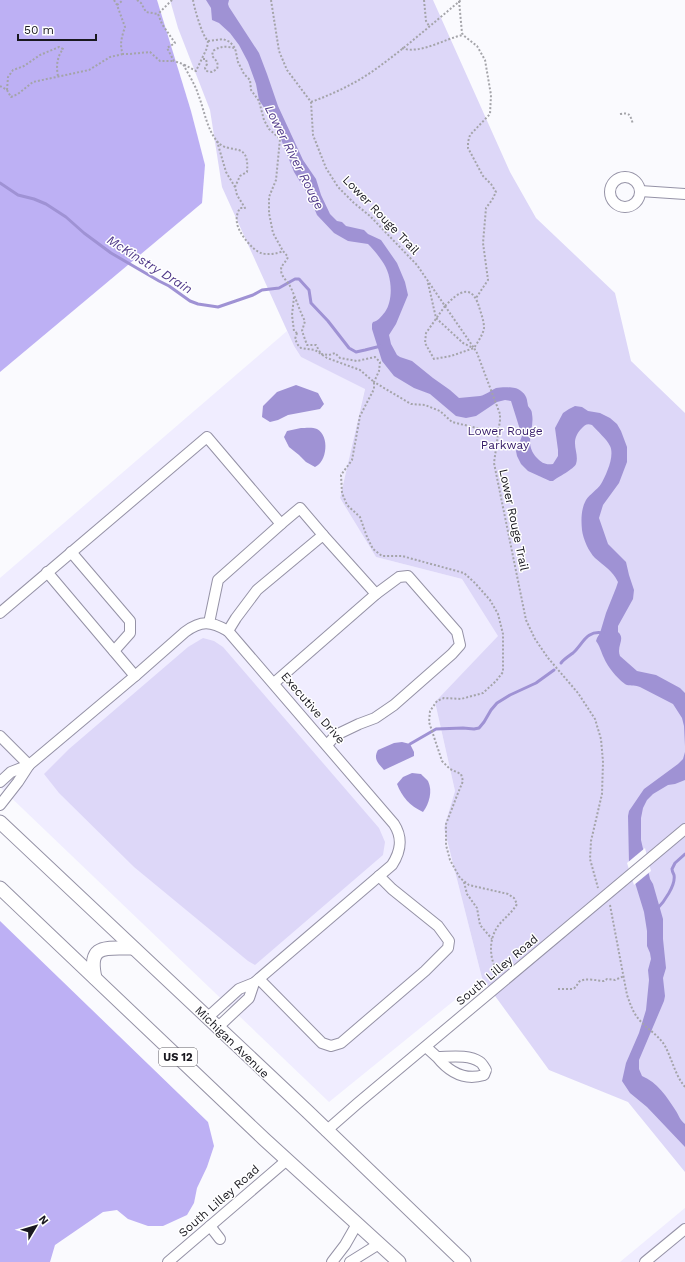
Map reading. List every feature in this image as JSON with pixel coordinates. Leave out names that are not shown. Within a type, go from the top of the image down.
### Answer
[{"type":"main road","name":"Michigan Avenue","points":[[0,822],[464,1262]]},
{"type":"main road","name":"US 12","points":[[0,888],[287,1160],[399,1262]]},
{"type":"main road","points":[[95,978],[92,963],[95,954],[99,951],[110,948],[133,948]]},
{"type":"street","points":[[640,192],[685,194]]},
{"type":"street","points":[[0,613],[206,437],[281,524]]},
{"type":"street","points":[[0,805],[29,765],[192,626],[202,623],[209,623],[218,580],[300,508],[376,594]]},
{"type":"street","points":[[228,630],[257,590],[323,535]]},
{"type":"street","points":[[71,552],[130,621],[130,633],[114,651]]},
{"type":"street","points":[[47,572],[135,676]]},
{"type":"street","points":[[274,683],[376,594],[399,576],[408,576],[457,632],[460,646],[394,705],[375,718],[336,735],[327,745]]},
{"type":"street","name":"Executive Drive","points":[[207,1018],[239,989],[257,981],[392,865],[397,858],[400,845],[398,830],[394,824],[274,683],[228,630],[218,625],[209,623]]},
{"type":"street","points":[[0,736],[29,765]]},
{"type":"street","points":[[0,782],[11,772],[29,765]]},
{"type":"street","name":"South Lilley Road","points":[[326,1131],[685,829]]},
{"type":"street","points":[[257,981],[322,1043],[331,1046],[340,1043],[425,971],[448,948],[448,941],[438,926],[379,876]]},
{"type":"street","name":"Executive Drive","points":[[218,1028],[249,998],[257,981]]},
{"type":"street","points":[[426,1047],[437,1057]]},
{"type":"street","name":"South Lilley Road","points":[[168,1262],[287,1160]]},
{"type":"street","points":[[332,1262],[345,1245],[357,1224]]},
{"type":"street","points":[[210,1226],[220,1239]]},
{"type":"street","points":[[645,1262],[685,1230]]},
{"type":"street","points":[[350,1262],[379,1244]]},
{"type":"path","points":[[114,0],[118,5],[126,27],[121,38],[121,50],[123,54]]},
{"type":"path","points":[[118,5],[123,0]]},
{"type":"path","points":[[137,0],[142,1],[146,12],[158,14]]},
{"type":"path","points":[[158,14],[172,0]]},
{"type":"path","points":[[0,86],[7,90],[12,97],[34,82],[89,70],[110,57],[123,54],[150,52],[160,61],[174,61],[184,64],[196,71],[207,48],[208,41],[205,38],[193,0]]},
{"type":"path","points":[[271,0],[279,51],[287,70],[311,102],[353,84],[373,71],[460,1]]},
{"type":"path","points":[[424,0],[426,21],[429,26]]},
{"type":"path","points":[[460,1],[461,27],[463,35],[477,46],[485,60],[490,95],[490,114],[470,135],[468,148],[483,176],[496,192],[486,208],[483,242],[488,280],[476,298]]},
{"type":"path","points":[[158,14],[162,24],[175,43],[167,48],[174,61]]},
{"type":"path","points":[[402,48],[407,50],[429,47],[463,35]]},
{"type":"path","points":[[208,41],[222,39],[230,42],[235,48],[238,62],[244,74],[250,80],[251,90],[259,101],[264,120],[269,129],[280,139],[276,180],[269,197],[269,213],[274,233],[283,251],[288,257],[281,268],[281,273],[290,286],[298,309],[305,321],[302,331],[307,345],[316,344],[321,354]]},
{"type":"path","points":[[202,59],[206,60],[206,71],[212,72],[217,69],[218,66],[217,61],[212,56],[213,51],[217,48],[226,46],[235,48]]},
{"type":"path","points":[[7,90],[8,77],[13,70],[24,66],[40,55],[60,47],[63,49],[59,54],[56,68],[58,76]]},
{"type":"path","points":[[184,64],[198,92],[206,119],[216,140],[226,172],[245,208],[240,208],[237,213],[237,225],[252,247],[261,253],[279,253],[283,251]]},
{"type":"path","name":"Lower Rouge Trail","points":[[311,102],[313,135],[326,168],[338,187],[370,216],[418,265],[474,348],[500,414],[494,463],[526,620],[535,639],[548,658],[578,693],[595,718],[602,739],[602,794],[591,841],[590,859],[599,891]]},
{"type":"path","points":[[620,114],[628,114],[631,117],[633,124]]},
{"type":"path","points":[[216,140],[225,147],[236,148],[245,153],[248,161],[247,172],[240,176],[235,187]]},
{"type":"path","points":[[428,281],[436,318],[464,343],[474,348]]},
{"type":"path","points":[[464,291],[470,292],[476,298],[483,319],[484,330],[474,348],[434,359],[425,343],[426,333],[445,306],[453,297],[464,291]]},
{"type":"path","points":[[294,296],[292,322],[294,331],[297,333]]},
{"type":"path","points":[[302,331],[297,333],[295,339],[301,348],[315,350],[321,354],[328,355],[335,353],[340,358],[357,361],[375,357],[380,362],[374,382],[411,404],[425,405],[440,411],[452,422],[498,435]]},
{"type":"path","points":[[464,881],[466,894],[477,908],[480,925],[492,940]]},
{"type":"path","points":[[609,902],[631,1009],[665,1045],[677,1075],[685,1087]]},
{"type":"path","points":[[558,989],[573,989],[581,980],[584,979],[604,981],[608,979],[615,980],[624,976]]},
{"type":"shaded area","points":[[0,0],[157,0],[191,111],[205,165],[202,203],[0,372]]},
{"type":"shaded area","points":[[287,331],[301,357],[365,388],[340,498],[376,557],[462,579],[499,636],[435,702],[455,791],[444,828],[482,978],[329,1102],[0,787],[0,578]]},
{"type":"shaded area","points":[[0,921],[208,1122],[214,1146],[207,1167],[197,1188],[194,1203],[187,1215],[163,1226],[148,1226],[128,1219],[117,1210],[103,1212],[55,1245],[50,1262],[0,1262]]},
{"type":"shaded area","points":[[685,1208],[685,1262],[620,1262]]},
{"type":"green space","name":"Lower Rouge Parkway","points":[[170,0],[433,0],[510,172],[536,218],[615,293],[631,361],[685,413],[685,1172],[628,1102],[549,1070],[482,978],[444,828],[455,791],[435,702],[498,636],[462,579],[376,557],[340,498],[365,389],[301,357],[294,346],[222,187],[210,110],[178,28]]},
{"type":"green space","points":[[203,638],[214,641],[223,647],[379,828],[385,842],[383,855],[255,965],[248,961],[134,867],[59,793],[44,774],[69,749],[188,647]]},
{"type":"water","name":"Lower River Rouge","points":[[206,0],[229,0],[229,7],[259,53],[278,106],[303,160],[316,179],[321,195],[330,214],[337,221],[342,222],[346,226],[364,230],[368,234],[381,240],[397,263],[405,282],[408,295],[396,324],[389,335],[391,344],[397,355],[412,361],[459,398],[482,395],[494,389],[506,387],[521,391],[527,400],[528,406],[532,413],[533,420],[530,442],[531,447],[537,458],[546,464],[553,464],[558,456],[555,428],[563,413],[569,409],[575,406],[582,407],[588,411],[600,413],[610,418],[617,424],[627,447],[627,462],[619,483],[603,505],[599,518],[608,544],[626,562],[634,590],[633,599],[618,626],[618,632],[621,637],[619,652],[620,656],[637,671],[656,675],[680,688],[685,693],[685,746],[682,718],[673,704],[640,687],[627,685],[624,683],[617,677],[608,665],[596,641],[618,582],[610,571],[595,558],[589,549],[583,534],[582,511],[586,500],[598,488],[605,476],[611,460],[610,446],[592,425],[585,425],[578,433],[575,442],[577,460],[575,466],[553,481],[550,481],[528,471],[521,464],[517,456],[516,451],[522,436],[511,401],[505,400],[497,402],[476,416],[466,418],[456,416],[430,394],[414,388],[394,376],[382,361],[372,329],[373,322],[378,320],[385,312],[390,300],[390,279],[385,266],[368,244],[348,241],[334,233],[317,215],[309,196],[294,172],[275,124],[259,100],[256,84],[248,62],[239,45],[230,33],[219,23],[212,20],[211,8]]},
{"type":"water","points":[[296,385],[318,393],[324,404],[320,409],[288,415],[270,422],[262,417],[263,406],[277,392]]},
{"type":"water","points":[[301,428],[317,429],[324,437],[324,455],[319,464],[315,467],[306,462],[289,447],[284,437],[287,431]]},
{"type":"water","points":[[402,742],[410,744],[414,752],[414,756],[384,770],[376,758],[378,750],[394,743]]},
{"type":"water","points":[[685,752],[685,780],[668,785],[653,794],[647,800],[643,808],[641,818],[641,840],[650,879],[653,884],[663,919],[663,939],[666,968],[663,978],[665,996],[664,1001],[639,1060],[639,1069],[642,1076],[661,1090],[685,1124],[685,1147],[647,1107],[630,1093],[622,1081],[626,1063],[639,1033],[646,1010],[649,980],[648,970],[651,959],[647,946],[647,931],[644,912],[629,863],[628,816],[629,811],[644,789],[678,764],[683,759]]},
{"type":"water","points":[[412,773],[421,774],[428,781],[430,797],[423,812],[407,801],[397,784],[403,777]]},
{"type":"pier","points":[[645,848],[651,871],[634,885],[627,863]]},
{"type":"waterway","name":"McKinstry Drain","points":[[0,183],[18,195],[46,204],[66,217],[84,233],[111,253],[169,286],[190,301],[198,304],[218,307],[253,295],[262,290],[279,288],[295,279],[299,279],[309,290],[311,303],[328,321],[349,348],[356,352],[381,346]]},
{"type":"waterway","points":[[561,663],[573,653],[585,638],[593,634],[603,633]]},
{"type":"waterway","points":[[410,744],[436,729],[479,728],[497,703],[536,683],[554,670]]},
{"type":"waterway","points":[[657,909],[666,898],[673,884],[674,875],[672,869],[675,863],[685,854]]}]
